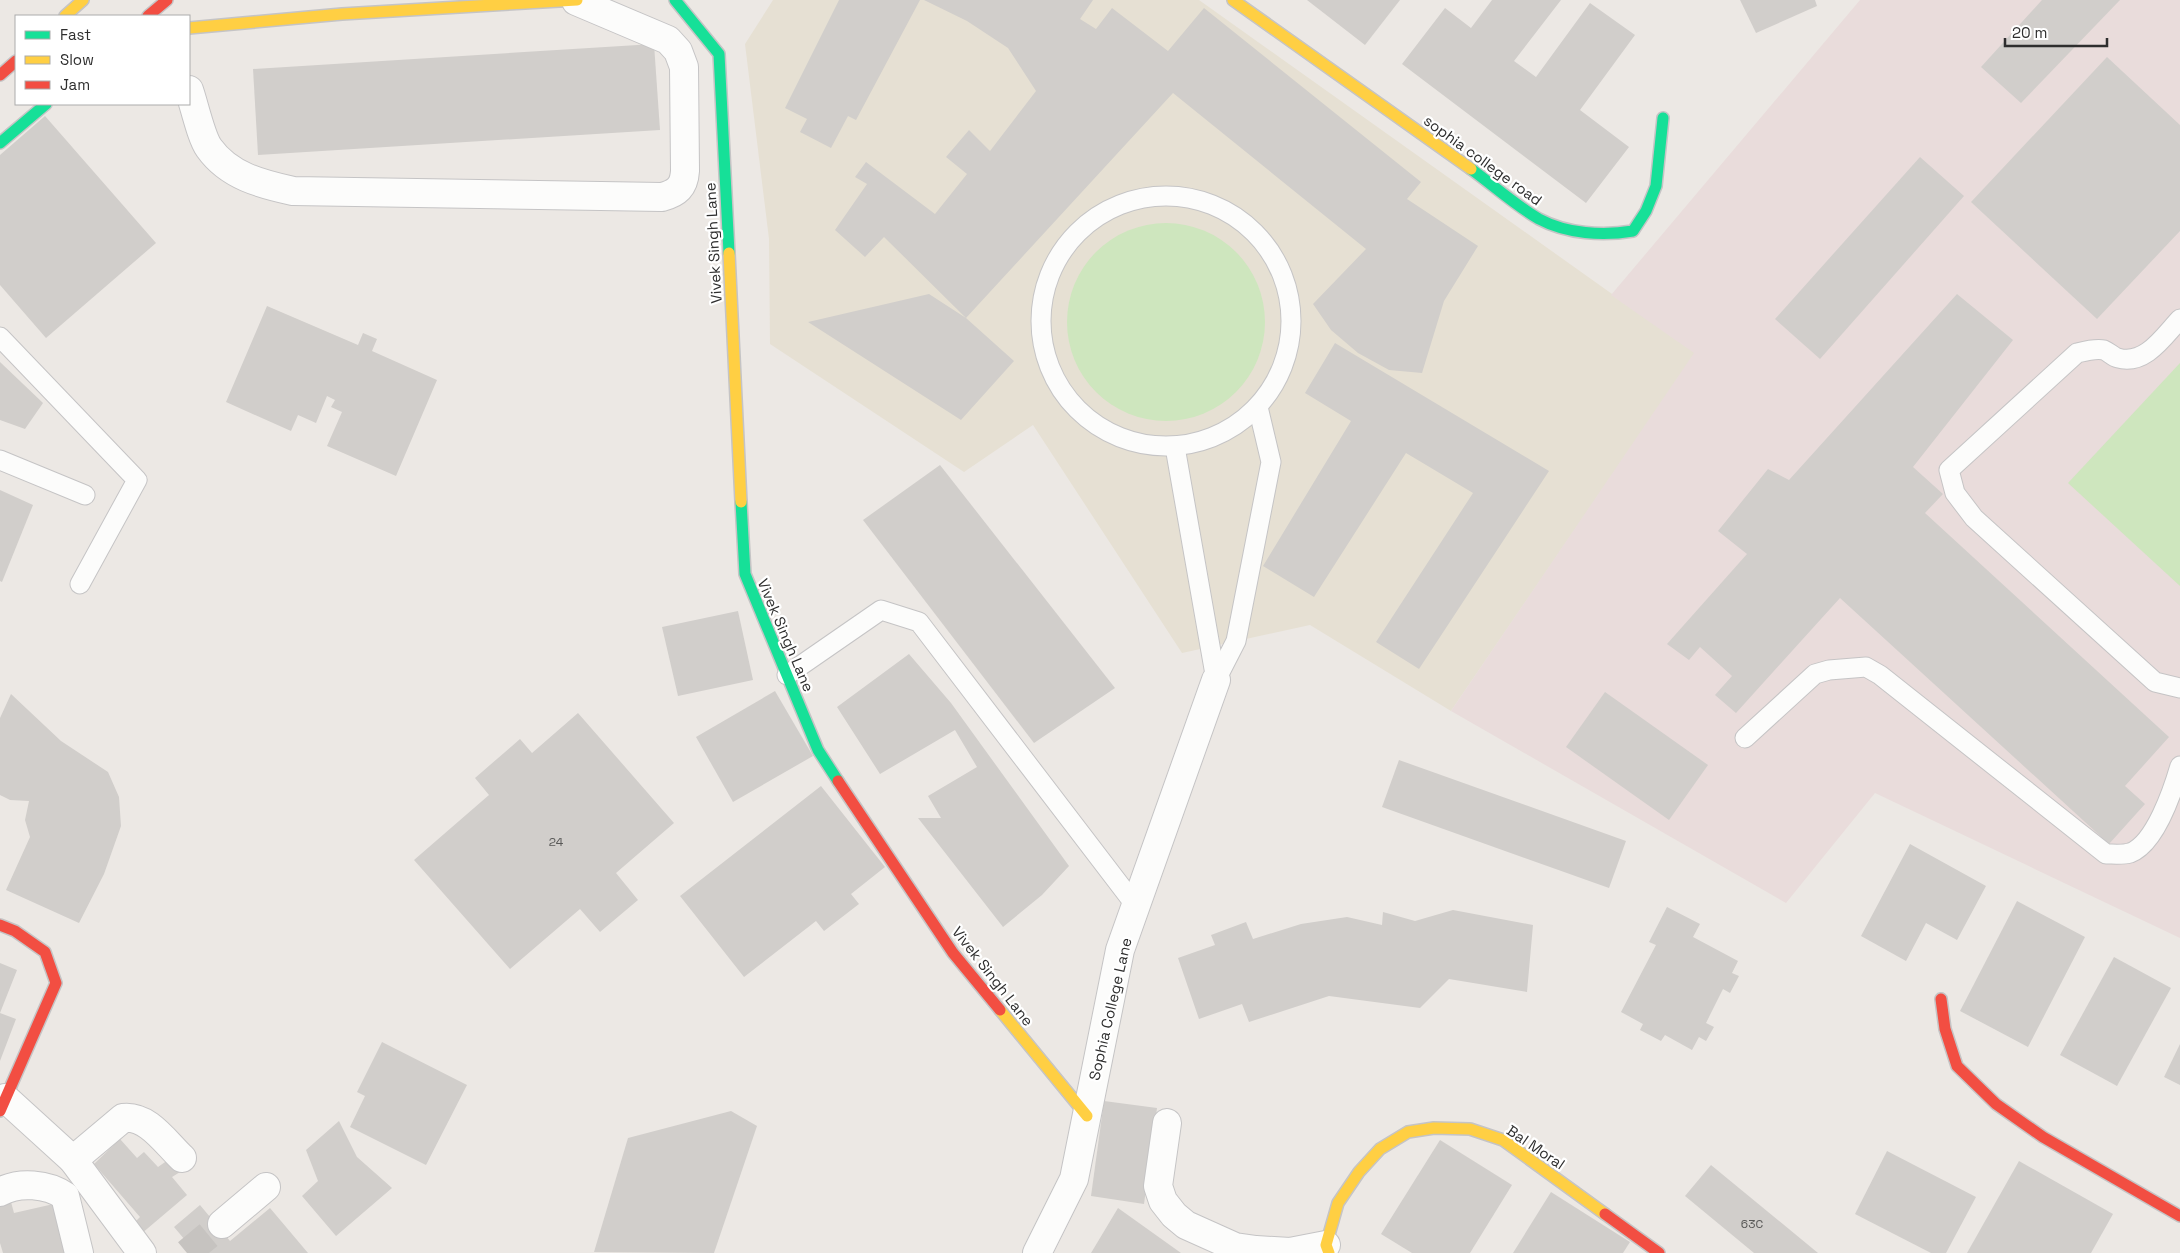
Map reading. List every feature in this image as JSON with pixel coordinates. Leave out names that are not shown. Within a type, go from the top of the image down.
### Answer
[{"type":"street","points":[[66,15],[83,0]]},
{"type":"street","points":[[149,15],[167,0]]},
{"type":"street","name":"Vivek Singh Lane","points":[[675,0],[719,54],[745,574],[818,750],[953,953],[1086,1116]]},
{"type":"street","name":"sophia college road","points":[[1233,0],[1540,219],[1579,233],[1612,236],[1633,231],[1646,211],[1656,186],[1663,118]]},
{"type":"street","points":[[190,28],[342,14],[576,1],[668,40],[678,51],[684,67],[684,181],[676,193],[662,198],[293,191],[259,184],[231,169],[209,147],[190,93]]},
{"type":"street","points":[[0,75],[15,61]]},
{"type":"street","points":[[0,143],[45,105]]},
{"type":"street","name":"Sophia College Lane","points":[[1037,1253],[1074,1179],[1120,950],[1216,680]]},
{"type":"street","points":[[0,925],[15,931],[44,952],[56,983],[3,1104],[73,1160],[142,1253]]},
{"type":"street","points":[[1941,999],[1945,1029],[1957,1066],[1996,1104],[2043,1137],[2180,1216]]},
{"type":"street","points":[[73,1160],[123,1118],[132,1117],[146,1123],[182,1158]]},
{"type":"street","points":[[1167,1123],[1158,1186],[1163,1201],[1174,1215],[1186,1225],[1235,1247],[1290,1252],[1328,1249]]},
{"type":"street","name":"Bal Moral","points":[[1328,1249],[1338,1203],[1359,1172],[1380,1149],[1408,1132],[1434,1128],[1470,1129],[1503,1140],[1660,1253]]},
{"type":"street","points":[[3,1185],[50,1188],[66,1196],[80,1253]]},
{"type":"street","points":[[222,1224],[266,1187]]},
{"type":"lane","points":[[1170,196],[1211,205],[1247,226],[1274,257],[1289,296],[1292,326],[1287,356],[1275,384],[1258,407],[1236,425],[1211,438],[1175,447],[1142,444],[1103,430],[1071,403],[1050,368],[1040,328],[1045,286],[1063,249],[1092,219],[1129,201],[1170,196]]},
{"type":"lane","points":[[2180,319],[2146,355],[2130,359],[2117,358],[2104,350],[2090,350],[2077,353],[1949,470],[1955,493],[1974,518],[2155,682],[2180,688]]},
{"type":"lane","points":[[0,337],[137,480],[80,584]]},
{"type":"lane","points":[[1216,680],[1236,641],[1271,462],[1258,407]]},
{"type":"lane","points":[[1175,447],[1216,680]]},
{"type":"lane","points":[[0,460],[85,495]]},
{"type":"lane","points":[[787,675],[881,610],[919,622],[1136,906]]},
{"type":"lane","points":[[1745,738],[1815,674],[1829,670],[1866,667],[1888,681],[2106,854],[2130,853],[2149,838],[2171,798],[2180,766]]},
{"type":"shaded area","points":[[773,0],[1199,0],[1695,353],[1451,711],[1310,625],[1182,653],[1033,425],[964,472],[770,344],[769,239],[745,44]]},
{"type":"shaded area","points":[[1860,0],[2180,0],[2180,938],[1875,793],[1786,903],[1451,711],[1694,353],[1611,295]]},
{"type":"green space","points":[[1156,223],[1176,223],[1204,230],[1229,245],[1243,259],[1258,284],[1265,312],[1265,332],[1258,360],[1243,385],[1229,399],[1204,414],[1195,417],[1176,421],[1156,421],[1128,414],[1103,399],[1089,385],[1074,360],[1071,351],[1067,332],[1067,312],[1074,284],[1089,259],[1103,245],[1128,230],[1137,227]]},
{"type":"green space","points":[[2180,363],[2180,586],[2068,483]]},
{"type":"building","points":[[839,0],[920,0],[856,120],[848,116],[831,148],[800,132],[807,119],[785,108]]},
{"type":"building","points":[[924,0],[1093,0],[1080,19],[1096,29],[1112,8],[1168,51],[1204,8],[1421,182],[1407,199],[1478,246],[1444,301],[1422,373],[1389,370],[1358,353],[1331,330],[1313,304],[1366,249],[1173,93],[966,318],[884,237],[865,257],[835,230],[867,184],[855,177],[866,162],[935,214],[967,174],[946,157],[969,130],[990,151],[1036,91],[1008,48],[967,21]]},
{"type":"building","points":[[1307,0],[1400,0],[1365,45]]},
{"type":"building","points":[[1492,0],[1561,0],[1514,61],[1536,77],[1590,3],[1635,35],[1580,110],[1629,147],[1586,203],[1402,64],[1445,8],[1471,28]]},
{"type":"building","points":[[1740,0],[1815,0],[1817,6],[1756,33]]},
{"type":"building","points":[[2042,0],[2120,0],[2021,103],[1981,67]]},
{"type":"building","points":[[654,44],[660,130],[258,155],[253,69]]},
{"type":"building","points":[[2107,57],[2180,125],[2180,231],[2097,319],[1971,202]]},
{"type":"building","points":[[45,116],[156,243],[46,338],[0,285],[0,155]]},
{"type":"building","points":[[1920,157],[1964,196],[1820,359],[1775,319]]},
{"type":"building","points":[[929,294],[966,318],[1014,361],[961,420],[808,322]]},
{"type":"building","points":[[1957,294],[2013,340],[1913,467],[1943,494],[1925,513],[2169,737],[2125,786],[2145,804],[2109,844],[1840,598],[1736,713],[1715,695],[1732,676],[1700,647],[1689,660],[1667,644],[1747,554],[1718,531],[1768,469],[1789,480]]},
{"type":"building","points":[[267,306],[358,345],[363,333],[377,339],[372,351],[437,380],[396,476],[327,446],[342,412],[331,407],[335,400],[327,396],[316,423],[298,415],[291,431],[226,402]]},
{"type":"building","points":[[1335,343],[1549,471],[1419,669],[1376,642],[1473,493],[1406,453],[1314,597],[1263,566],[1351,421],[1305,393]]},
{"type":"building","points":[[0,362],[43,403],[25,429],[0,420]]},
{"type":"building","points":[[940,465],[1115,688],[1034,743],[863,520]]},
{"type":"building","points":[[0,490],[33,505],[2,582],[0,581]]},
{"type":"building","points":[[738,611],[753,680],[678,696],[662,627]]},
{"type":"building","points":[[909,654],[951,703],[1069,866],[1042,895],[1003,927],[918,818],[941,818],[928,796],[977,767],[955,730],[880,774],[837,707]]},
{"type":"building","points":[[775,691],[813,756],[733,802],[696,737]]},
{"type":"building","points":[[1605,692],[1708,765],[1669,820],[1566,747]]},
{"type":"building","points":[[11,694],[61,741],[108,772],[119,797],[121,826],[104,874],[79,923],[6,890],[30,837],[25,820],[29,801],[10,800],[0,795],[0,718]]},
{"type":"building","points":[[578,713],[674,823],[616,873],[638,900],[600,932],[580,909],[510,969],[414,860],[489,795],[475,778],[520,739],[532,753]]},
{"type":"building","points":[[1399,760],[1626,841],[1609,888],[1382,807]]},
{"type":"building","points":[[821,786],[885,867],[851,894],[859,904],[824,931],[816,921],[744,977],[680,896]]},
{"type":"building","points":[[1910,844],[1986,886],[1957,940],[1926,923],[1906,961],[1861,936]]},
{"type":"building","points":[[2017,901],[2085,937],[2028,1047],[1960,1011]]},
{"type":"building","points":[[1667,907],[1700,924],[1693,937],[1738,961],[1732,973],[1739,976],[1730,993],[1723,989],[1706,1023],[1714,1027],[1706,1041],[1699,1037],[1692,1050],[1665,1035],[1661,1041],[1640,1030],[1643,1024],[1621,1012],[1656,945],[1649,942]]},
{"type":"building","points":[[1453,910],[1533,925],[1527,992],[1449,979],[1420,1008],[1329,996],[1249,1022],[1242,1004],[1199,1019],[1178,958],[1215,945],[1211,935],[1246,922],[1253,939],[1301,924],[1347,917],[1382,925],[1383,912],[1415,921]]},
{"type":"building","points":[[2114,957],[2171,988],[2117,1086],[2060,1055]]},
{"type":"building","points":[[0,963],[17,970],[0,1013]]},
{"type":"building","points":[[0,1013],[16,1019],[0,1061]]},
{"type":"building","points":[[382,1042],[467,1085],[426,1165],[350,1127],[365,1096],[357,1092]]},
{"type":"building","points":[[2180,1044],[2180,1085],[2164,1077]]},
{"type":"building","points":[[1104,1101],[1157,1108],[1144,1204],[1091,1196]]},
{"type":"building","points":[[731,1111],[757,1126],[714,1253],[594,1252],[628,1138]]},
{"type":"building","points":[[339,1121],[357,1157],[392,1188],[336,1236],[302,1196],[318,1181],[306,1150]]},
{"type":"building","points":[[120,1139],[137,1158],[144,1152],[158,1167],[168,1160],[180,1172],[172,1177],[187,1195],[141,1234],[133,1224],[140,1217],[94,1164]]},
{"type":"building","points":[[1440,1140],[1512,1185],[1470,1253],[1412,1253],[1381,1234]]},
{"type":"building","points":[[1887,1151],[1976,1197],[1946,1253],[1931,1253],[1855,1214]]},
{"type":"building","points":[[2019,1161],[2113,1214],[2091,1253],[1967,1253]]},
{"type":"building","points":[[1711,1165],[1818,1253],[1754,1253],[1685,1196]]},
{"type":"building","points":[[1551,1192],[1630,1242],[1623,1253],[1513,1253]]},
{"type":"building","points":[[11,1202],[14,1213],[58,1203],[67,1253],[3,1253],[0,1243],[0,1205]]},
{"type":"building","points":[[200,1205],[230,1241],[270,1208],[308,1253],[196,1253],[174,1227]]},
{"type":"building","points":[[1118,1208],[1181,1253],[1091,1253]]},
{"type":"tunnel","points":[[187,1253],[222,1224]]},
{"type":"traffic: fast","points":[[675,0],[719,54],[729,253]]},
{"type":"traffic: fast","points":[[0,143],[45,105]]},
{"type":"traffic: fast","points":[[1471,169],[1521,208],[1550,224],[1573,231],[1597,233],[1633,231],[1646,211],[1656,186],[1663,118]]},
{"type":"traffic: fast","points":[[741,502],[745,574],[818,750],[838,781]]},
{"type":"traffic: slow","points":[[66,15],[83,0]]},
{"type":"traffic: slow","points":[[190,28],[342,14],[577,0]]},
{"type":"traffic: slow","points":[[1233,0],[1471,169]]},
{"type":"traffic: slow","points":[[729,253],[741,502]]},
{"type":"traffic: slow","points":[[1000,1010],[1087,1116]]},
{"type":"traffic: slow","points":[[1329,1253],[1326,1245],[1338,1203],[1359,1172],[1380,1149],[1408,1132],[1434,1128],[1470,1129],[1503,1140],[1605,1214]]},
{"type":"traffic: jam","points":[[149,15],[167,0]]},
{"type":"traffic: jam","points":[[0,75],[15,62]]},
{"type":"traffic: jam","points":[[838,781],[953,953],[1000,1010]]},
{"type":"traffic: jam","points":[[0,925],[15,931],[45,952],[56,983],[0,1111]]},
{"type":"traffic: jam","points":[[1941,999],[1945,1029],[1957,1066],[1996,1104],[2043,1137],[2180,1216]]},
{"type":"traffic: jam","points":[[1605,1214],[1659,1253]]}]
